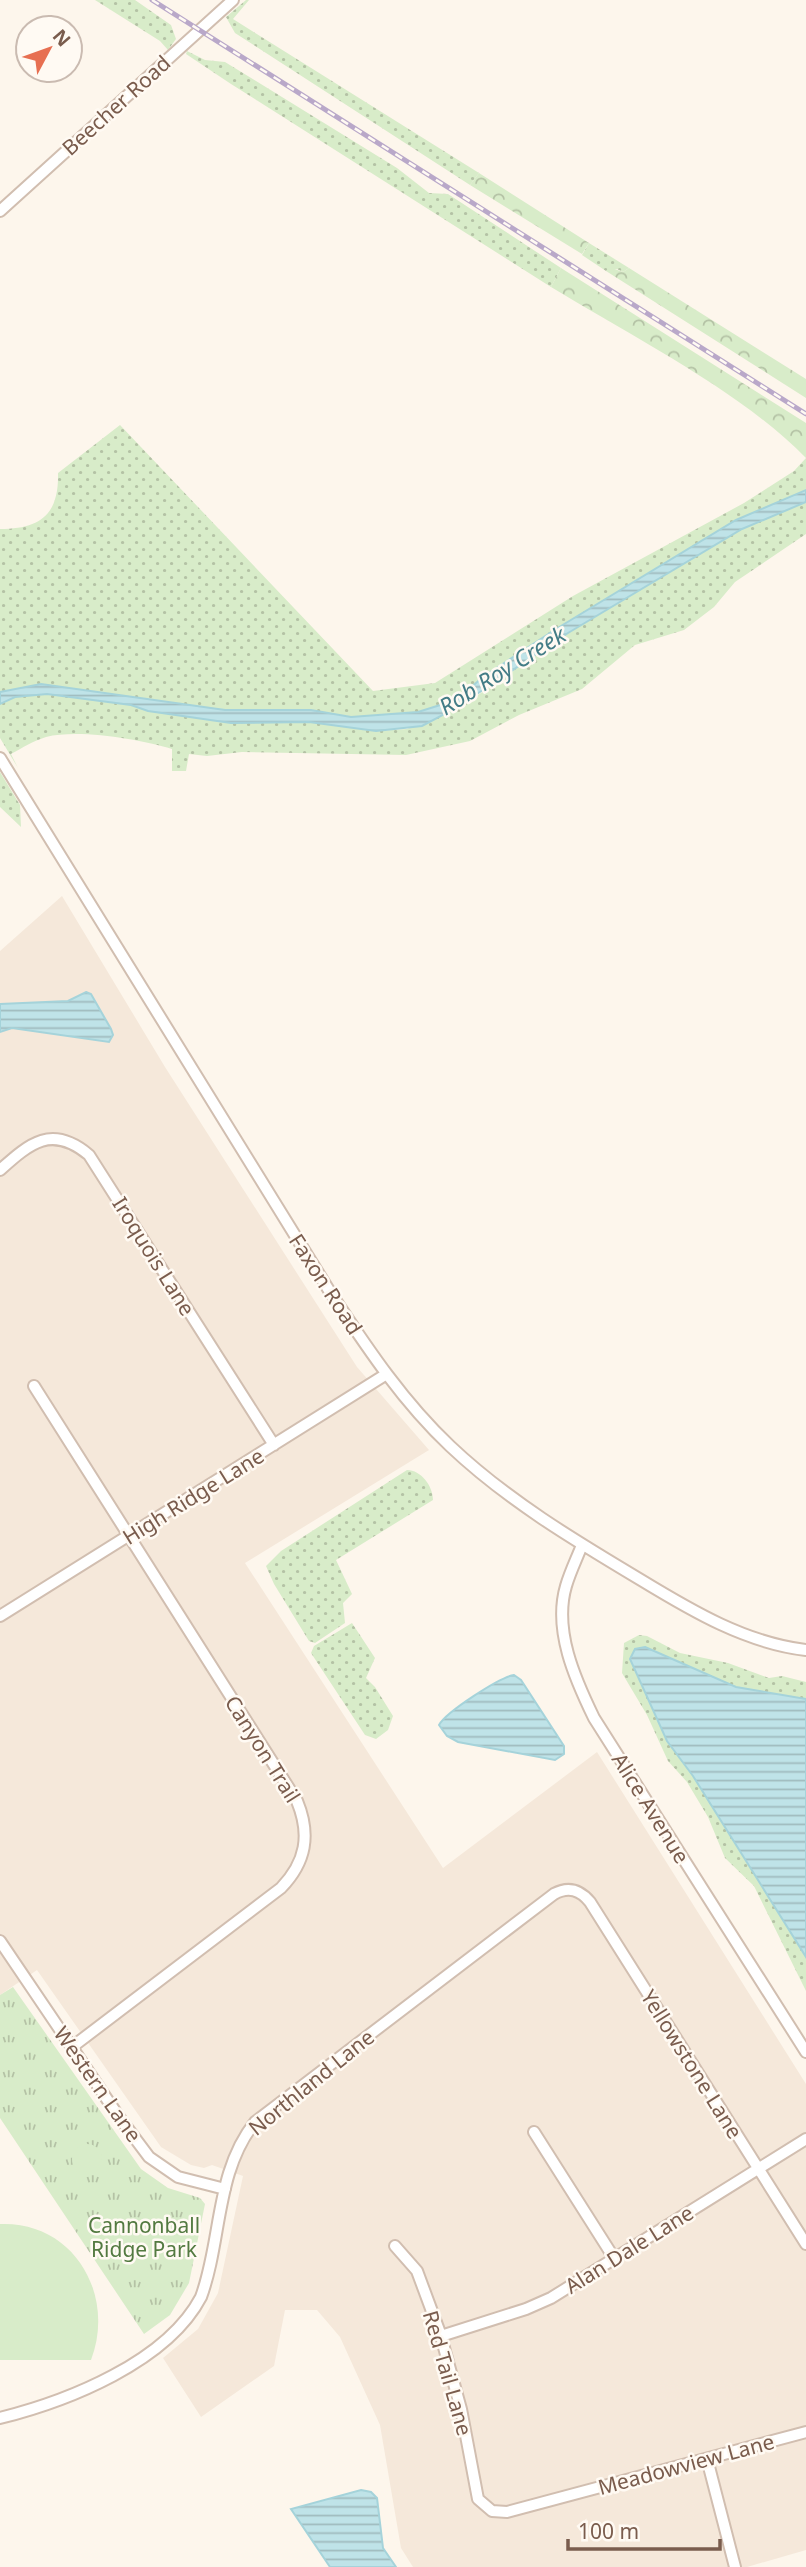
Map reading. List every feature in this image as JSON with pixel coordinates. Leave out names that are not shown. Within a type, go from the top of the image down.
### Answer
[{"type":"street","name":"Beecher Road","points":[[0,211],[233,0]]},
{"type":"street","name":"Faxon Road","points":[[0,758],[107,936],[385,1375],[450,1446],[518,1503],[582,1545],[678,1602],[733,1630],[784,1648],[806,1650]]},
{"type":"street","name":"Iroquois Lane","points":[[0,1170],[25,1148],[43,1140],[61,1139],[90,1156],[274,1445]]},
{"type":"street","name":"High Ridge Lane","points":[[0,1616],[385,1375]]},
{"type":"street","name":"Canyon Trail","points":[[34,1386],[298,1801],[306,1833],[303,1857],[294,1875],[281,1888],[72,2047]]},
{"type":"street","name":"Alice Avenue","points":[[582,1545],[565,1588],[564,1629],[573,1676],[594,1718],[806,2052]]},
{"type":"street","name":"Yellowstone Lane","points":[[573,1890],[582,1894],[594,1907],[806,2245]]},
{"type":"street","name":"Northland Lane","points":[[0,2418],[78,2393],[121,2370],[180,2327],[193,2313],[206,2281],[235,2153],[255,2122],[554,1894],[573,1890]]},
{"type":"street","name":"Western Lane","points":[[0,1941],[149,2157],[178,2177],[225,2189]]},
{"type":"street","points":[[534,2132],[614,2258]]},
{"type":"street","name":"Alan Dale Lane","points":[[441,2336],[526,2309],[572,2286],[806,2139]]},
{"type":"street","name":"Red Tail Lane","points":[[395,2246],[417,2271],[441,2336],[461,2409],[477,2493],[485,2507]]},
{"type":"street","name":"Meadowview Lane","points":[[485,2507],[499,2514],[806,2432]]},
{"type":"street","points":[[707,2459],[735,2567]]},
{"type":"shaded area","points":[[62,896],[165,1067],[357,1367],[429,1450],[245,1563],[443,1868],[597,1752],[806,2084],[806,2550],[747,2567],[413,2567],[401,2548],[380,2425],[340,2337],[317,2310],[285,2310],[274,2366],[201,2417],[163,2358],[198,2329],[218,2293],[243,2176],[212,2165],[204,2168],[191,2165],[161,2147],[37,1970],[0,1995],[0,951]]},
{"type":"green space","points":[[95,0],[135,0],[171,25],[176,39],[168,50],[160,41]]},
{"type":"green space","points":[[249,0],[233,19],[479,173],[470,185],[235,33],[226,17]]},
{"type":"green space","points":[[187,51],[205,60],[225,62],[397,168],[429,193],[448,194],[561,268],[551,287],[231,84],[186,54]]},
{"type":"green space","points":[[479,173],[589,243],[582,254],[470,185]]},
{"type":"green space","points":[[589,243],[629,268],[623,272],[617,269],[606,271],[582,255]]},
{"type":"green space","points":[[609,267],[623,272],[629,268],[806,379],[806,398],[606,271]]},
{"type":"green space","points":[[561,268],[806,423],[806,458],[751,410],[719,388],[551,287]]},
{"type":"green space","points":[[120,425],[373,691],[435,683],[573,596],[744,503],[794,471],[806,458],[806,490],[736,520],[556,629],[483,677],[456,700],[418,712],[351,717],[311,710],[225,710],[41,684],[0,692],[0,529],[26,526],[45,516],[55,499],[58,473]]},
{"type":"green space","points":[[806,502],[806,534],[735,582],[714,607],[684,630],[635,645],[582,689],[519,715],[470,741],[406,755],[242,752],[207,756],[189,754],[186,771],[172,771],[172,749],[126,739],[75,734],[46,737],[11,754],[18,768],[0,738],[0,704],[15,697],[47,694],[132,705],[148,711],[231,723],[309,722],[376,731],[407,729],[475,697],[568,633],[742,529]]},
{"type":"green space","points":[[0,772],[20,805],[21,827],[0,807]]},
{"type":"green space","points":[[407,1470],[417,1473],[425,1480],[431,1489],[433,1500],[336,1560],[352,1594],[343,1603],[345,1623],[315,1643],[309,1641],[266,1566],[281,1551]]},
{"type":"green space","points":[[352,1623],[375,1658],[366,1678],[375,1687],[393,1716],[388,1730],[376,1739],[365,1735],[311,1653],[314,1646]]},
{"type":"green space","points":[[639,1635],[647,1636],[680,1653],[728,1663],[769,1678],[782,1676],[806,1682],[806,1699],[736,1687],[645,1647],[635,1649],[630,1659],[667,1741],[693,1776],[806,1957],[806,1991],[754,1886],[725,1858],[708,1817],[687,1782],[668,1761],[647,1715],[622,1673],[624,1643]]},
{"type":"green space","name":"Cannonball Ridge Park","points":[[13,1987],[141,2169],[168,2188],[200,2198],[205,2204],[189,2283],[170,2315],[144,2334],[0,2118],[0,1995]]},
{"type":"green space","points":[[87,2144],[97,2149],[102,2159],[97,2169],[87,2174],[77,2169],[72,2159],[77,2149]]},
{"type":"green space","points":[[0,2224],[26,2226],[49,2235],[68,2249],[83,2266],[93,2288],[98,2311],[97,2335],[91,2360],[0,2360]]},
{"type":"water","name":"Rob Roy Creek","points":[[806,490],[806,502],[742,529],[568,633],[456,708],[422,726],[376,731],[309,722],[231,723],[148,711],[131,705],[47,694],[15,697],[0,704],[0,692],[41,684],[225,710],[311,710],[351,717],[418,712],[456,700],[483,677],[556,629],[736,520]]},
{"type":"water","points":[[86,992],[91,994],[111,1029],[113,1035],[109,1042],[12,1028],[0,1032],[0,1004],[68,1001]]},
{"type":"water","points":[[645,1647],[736,1687],[806,1699],[806,1957],[693,1776],[667,1741],[630,1659],[635,1649]]},
{"type":"water","points":[[514,1675],[521,1680],[564,1746],[564,1754],[555,1760],[458,1742],[447,1736],[439,1725],[474,1696]]},
{"type":"water","points":[[361,2490],[371,2492],[377,2498],[383,2548],[396,2567],[330,2567],[291,2509]]},
{"type":"railway","points":[[152,0],[806,414]]}]
